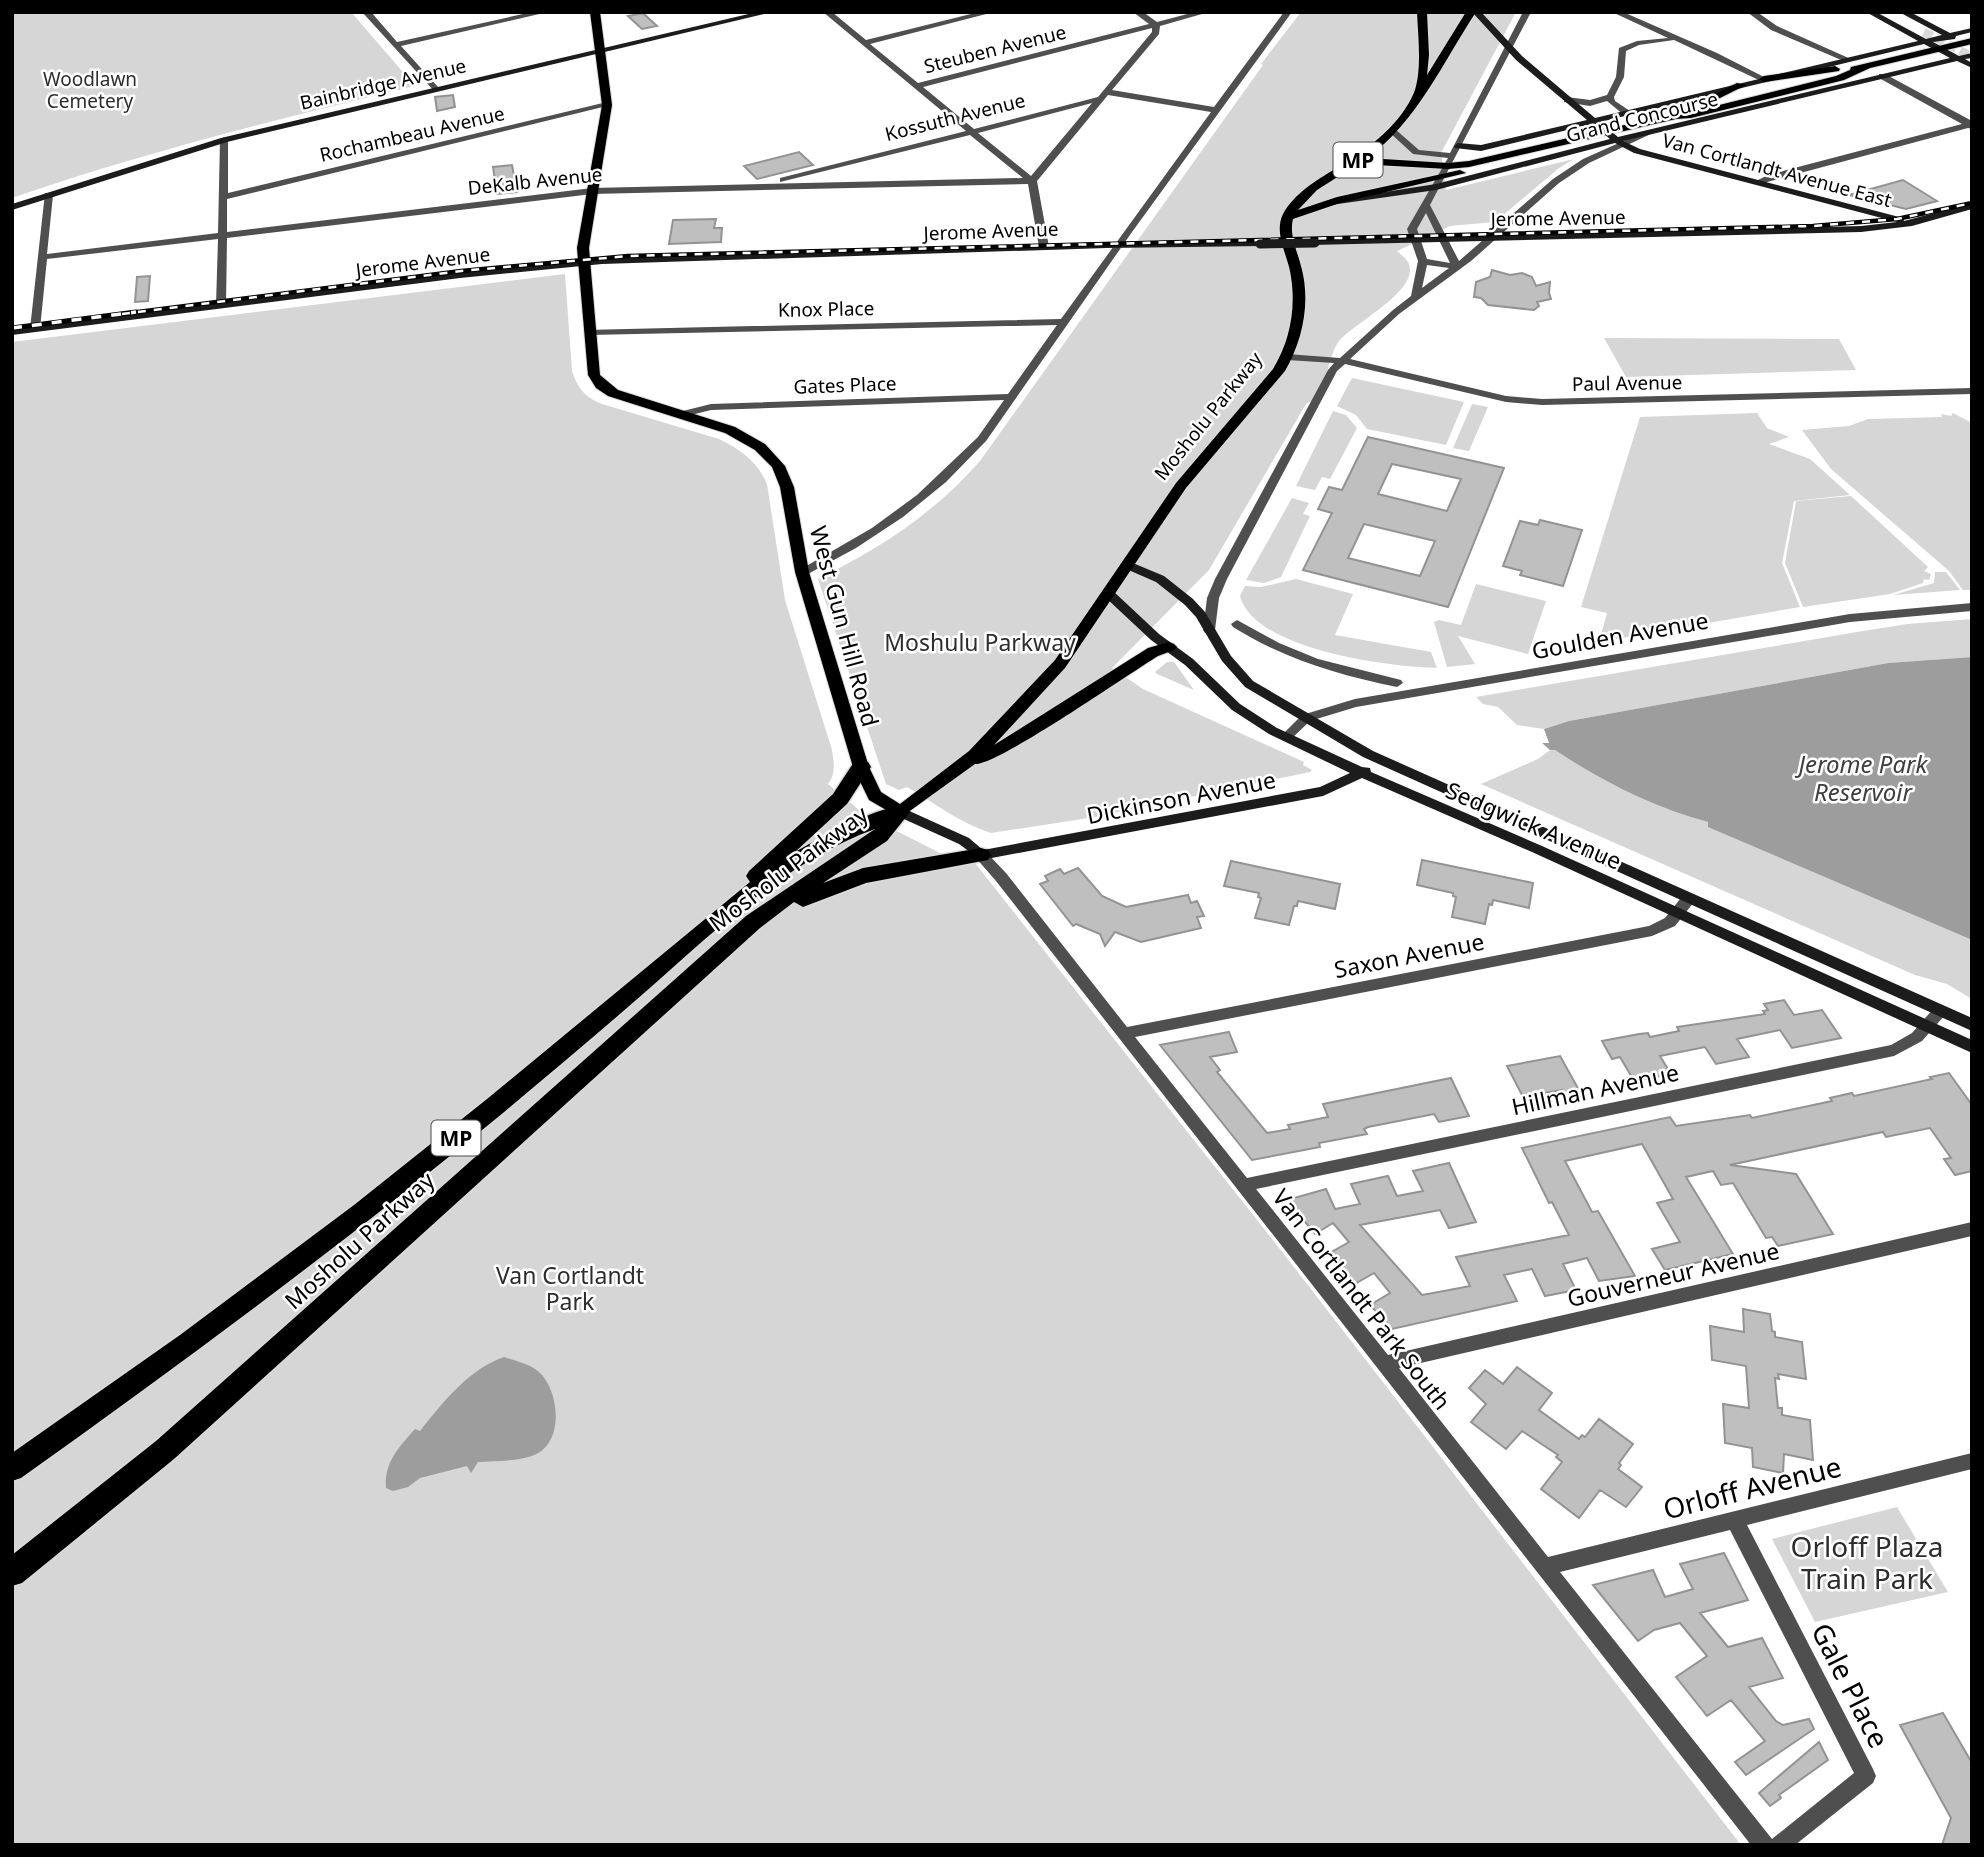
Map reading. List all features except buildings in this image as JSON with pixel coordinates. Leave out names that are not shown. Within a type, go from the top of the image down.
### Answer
[{"type":"highway","points":[[730,907],[754,878],[840,799],[861,767]]},
{"type":"highway","name":"Mosholu Parkway","points":[[12,1469],[194,1339],[370,1206],[502,1100],[730,907],[791,865],[863,823],[900,812]]},
{"type":"highway","name":"Mosholu Parkway","points":[[12,1573],[164,1450],[753,922],[880,836],[900,812]]},
{"type":"highway","points":[[753,922],[850,880],[981,855]]},
{"type":"main road","name":"West Gun Hill Road","points":[[595,12],[607,105],[583,262],[592,368],[601,385],[618,395],[683,414],[746,437],[767,453],[778,466],[787,487],[802,572],[861,767],[875,796],[900,812]]},
{"type":"main road","name":"Bainbridge Avenue","points":[[12,207],[224,140],[768,12]]},
{"type":"main road","name":"MP","points":[[1419,93],[1424,55],[1422,12]]},
{"type":"main road","name":"MP","points":[[1287,218],[1303,197],[1357,161],[1392,131],[1436,71],[1450,42],[1474,12]]},
{"type":"main road","name":"Van Cortlandt Avenue East","points":[[1474,12],[1567,100],[1614,139],[1637,151],[1912,223]]},
{"type":"main road","points":[[1870,12],[1925,37]]},
{"type":"main road","points":[[1886,12],[1940,49],[1972,66]]},
{"type":"main road","points":[[1903,12],[1969,44]]},
{"type":"main road","name":"Grand Concourse","points":[[1458,146],[1481,148],[1849,60],[1925,37],[1972,30]]},
{"type":"main road","name":"Grand Concourse","points":[[1287,218],[1319,204],[1439,182],[1614,139],[1681,113],[1969,44]]},
{"type":"main road","name":"Grand Concourse","points":[[1651,132],[1972,55]]},
{"type":"main road","points":[[1764,79],[1848,67],[1866,68]]},
{"type":"main road","name":"Grand Concourse","points":[[1681,113],[1691,115],[1840,78],[1866,68]]},
{"type":"main road","points":[[1786,100],[1840,78]]},
{"type":"main road","points":[[1681,113],[1741,86]]},
{"type":"main road","name":"Grand Concourse","points":[[1357,161],[1451,161],[1614,139]]},
{"type":"main road","name":"Grand Concourse","points":[[1439,182],[1527,157],[1545,148]]},
{"type":"main road","name":"Jerome Avenue","points":[[12,332],[583,262],[671,257],[1119,245],[1315,243],[1861,229],[1912,223],[1972,206]]},
{"type":"main road","name":"Mosholu Parkway","points":[[900,812],[959,768],[997,733],[1060,664],[1181,486],[1268,384],[1287,357],[1294,334],[1298,297],[1297,275],[1286,229],[1287,218]]},
{"type":"main road","name":"Sedgwick Avenue","points":[[1128,565],[1160,579],[1195,608],[1221,652],[1241,677],[1268,697],[1382,761],[1972,1025]]},
{"type":"main road","name":"Sedgwick Avenue","points":[[1109,594],[1244,713],[1286,737],[1972,1047]]},
{"type":"main road","points":[[959,768],[1005,746],[1145,657],[1169,647]]},
{"type":"main road","name":"Dickinson Avenue","points":[[981,855],[1317,792],[1335,787],[1382,761]]},
{"type":"main road","name":"Van Cortlandt Park South","points":[[900,812],[964,841],[981,855]]},
{"type":"street","points":[[366,12],[435,89]]},
{"type":"street","points":[[395,45],[544,12]]},
{"type":"street","points":[[827,12],[1032,181],[1044,247]]},
{"type":"street","points":[[863,43],[990,12]]},
{"type":"street","points":[[1032,181],[1156,32],[1156,25],[1138,12]]},
{"type":"street","name":"Steuben Avenue","points":[[915,86],[1205,12]]},
{"type":"street","points":[[802,572],[863,540],[932,491],[982,439],[1009,397],[1288,12]]},
{"type":"street","points":[[1416,296],[1423,261],[1412,229],[1451,161],[1527,12]]},
{"type":"street","points":[[1615,12],[1764,79]]},
{"type":"street","points":[[1751,12],[1774,28],[1849,60]]},
{"type":"street","points":[[1627,113],[1611,102],[1610,97],[1620,77],[1622,50],[1637,43],[1675,40]]},
{"type":"street","points":[[1882,76],[1971,125]]},
{"type":"street","name":"Kossuth Avenue","points":[[758,186],[1106,95],[1216,110]]},
{"type":"street","points":[[1567,100],[1590,103],[1610,97]]},
{"type":"street","name":"Rochambeau Avenue","points":[[224,197],[607,105]]},
{"type":"street","points":[[1759,183],[1771,177],[1971,125]]},
{"type":"street","points":[[1392,131],[1416,152],[1451,161]]},
{"type":"street","points":[[1209,630],[1213,598],[1226,569],[1333,370],[1354,348],[1416,296],[1457,267],[1556,181],[1614,139],[1651,132]]},
{"type":"street","points":[[221,305],[224,140]]},
{"type":"street","points":[[806,185],[807,179],[816,171]]},
{"type":"street","name":"DeKalb Avenue","points":[[43,257],[592,191],[1032,181]]},
{"type":"street","points":[[36,329],[48,195]]},
{"type":"street","points":[[1426,203],[1457,267]]},
{"type":"street","points":[[1423,261],[1457,267]]},
{"type":"street","name":"Knox Place","points":[[589,332],[1064,321]]},
{"type":"street","name":"Paul Avenue","points":[[1287,357],[1344,361],[1506,399],[1542,402],[1972,391]]},
{"type":"street","name":"Gates Place","points":[[683,414],[711,407],[1009,397]]},
{"type":"street","name":"Goulden Avenue","points":[[1286,737],[1306,718],[1355,703],[1807,625],[1880,614],[1972,607]]},
{"type":"street","points":[[1237,624],[1310,662],[1345,673],[1397,683]]},
{"type":"street","name":"Van Cortlandt Park South","points":[[981,855],[1764,1845]]},
{"type":"street","name":"Saxon Avenue","points":[[1124,1033],[1652,931],[1670,922],[1689,898]]},
{"type":"street","name":"Hillman Avenue","points":[[1244,1185],[1894,1050],[1912,1041],[1929,1027],[1940,1011]]},
{"type":"street","name":"Gouverneur Avenue","points":[[1384,1364],[1972,1229]]},
{"type":"street","name":"Orloff Avenue","points":[[1545,1567],[1972,1461]]},
{"type":"street","name":"Gale Place","points":[[1735,1520],[1866,1776],[1779,1845]]},
{"type":"green space","name":"Woodlawn Cemetery","points":[[12,12],[351,12],[415,86],[162,151],[12,198]]},
{"type":"green space","name":"Moshulu Parkway","points":[[1301,12],[1516,12],[1441,153],[1446,190],[1574,159],[1559,168],[1495,222],[1450,226],[1397,251],[1408,262],[1410,273],[1405,284],[1395,296],[1337,344],[1323,386],[1313,400],[1306,404],[1209,570],[1112,668],[1143,689],[1304,762],[1303,765],[1312,770],[1095,817],[991,833],[979,829],[907,787],[899,790],[886,784],[818,579],[864,555],[925,514],[980,461],[1263,65],[1261,64]]},
{"type":"green space","name":"Van Cortlandt Park","points":[[565,274],[572,371],[583,392],[602,404],[719,439],[748,457],[763,476],[767,484],[785,600],[832,750],[834,764],[828,784],[865,815],[940,853],[975,863],[1283,1253],[1741,1845],[12,1845],[12,342]]},
{"type":"green space","points":[[1604,338],[1839,339],[1856,370],[1626,377]]},
{"type":"green space","points":[[1352,378],[1464,402],[1446,445],[1367,429],[1356,415],[1337,406]]},
{"type":"green space","points":[[1472,404],[1488,407],[1469,451],[1453,448]]},
{"type":"green space","points":[[1333,411],[1346,415],[1357,428],[1330,479],[1322,477],[1315,490],[1296,486]]},
{"type":"green space","points":[[1757,413],[1767,428],[1789,437],[1769,444],[1810,459],[1850,495],[1794,501],[1782,563],[1800,607],[1599,642],[1607,613],[1581,607],[1640,417]]},
{"type":"green space","points":[[1953,413],[1972,423],[1972,590],[1963,590],[1949,571],[1831,469],[1802,430],[1849,426],[1868,419],[1942,417],[1941,414],[1951,416]]},
{"type":"green space","points":[[1851,496],[1928,567],[1924,571],[1931,574],[1929,580],[1924,579],[1923,583],[1890,594],[1803,607],[1785,563],[1796,501]]},
{"type":"green space","points":[[1292,498],[1309,503],[1303,514],[1310,516],[1281,577],[1264,583],[1246,580]]},
{"type":"green space","points":[[1935,572],[1946,572],[1960,590],[1893,595],[1934,583]]},
{"type":"green space","points":[[1296,579],[1353,594],[1335,635],[1431,652],[1437,668],[1358,659],[1296,642],[1270,630],[1251,615],[1240,596],[1245,586],[1261,587]]},
{"type":"green space","points":[[1476,584],[1546,601],[1528,654],[1458,636],[1475,664],[1447,667],[1434,622],[1439,620],[1461,625]]},
{"type":"green space","points":[[1972,619],[1972,657],[1888,663],[1569,721],[1544,729],[1517,725],[1498,707],[1483,704],[1476,697],[1907,624]]},
{"type":"green space","points":[[1167,662],[1174,662],[1194,690],[1155,672]]},
{"type":"green space","points":[[1550,750],[1555,750],[1610,783],[1648,801],[1708,822],[1709,827],[1972,940],[1972,999],[1947,984],[1915,975],[1481,784],[1538,759]]},
{"type":"green space","name":"Orloff Plaza Train Park","points":[[1897,1507],[1948,1592],[1815,1622],[1772,1539]]},
{"type":"water","name":"Jerome Park Reservoir","points":[[1972,657],[1972,940],[1708,827],[1708,822],[1629,792],[1555,750],[1550,750],[1542,743],[1549,743],[1544,729],[1569,721],[1888,663]]},
{"type":"water","points":[[504,1357],[535,1369],[546,1381],[551,1392],[556,1417],[550,1441],[543,1450],[520,1459],[478,1462],[471,1473],[467,1466],[420,1478],[408,1487],[393,1491],[386,1488],[390,1463],[415,1429],[420,1431],[447,1398],[468,1378],[491,1362]]},
{"type":"tunnel","points":[[1924,32],[1972,57]]},
{"type":"railway","points":[[122,314],[461,271],[628,256],[1813,226],[1897,219],[1972,203]]},
{"type":"railway","points":[[12,328],[136,312]]}]
